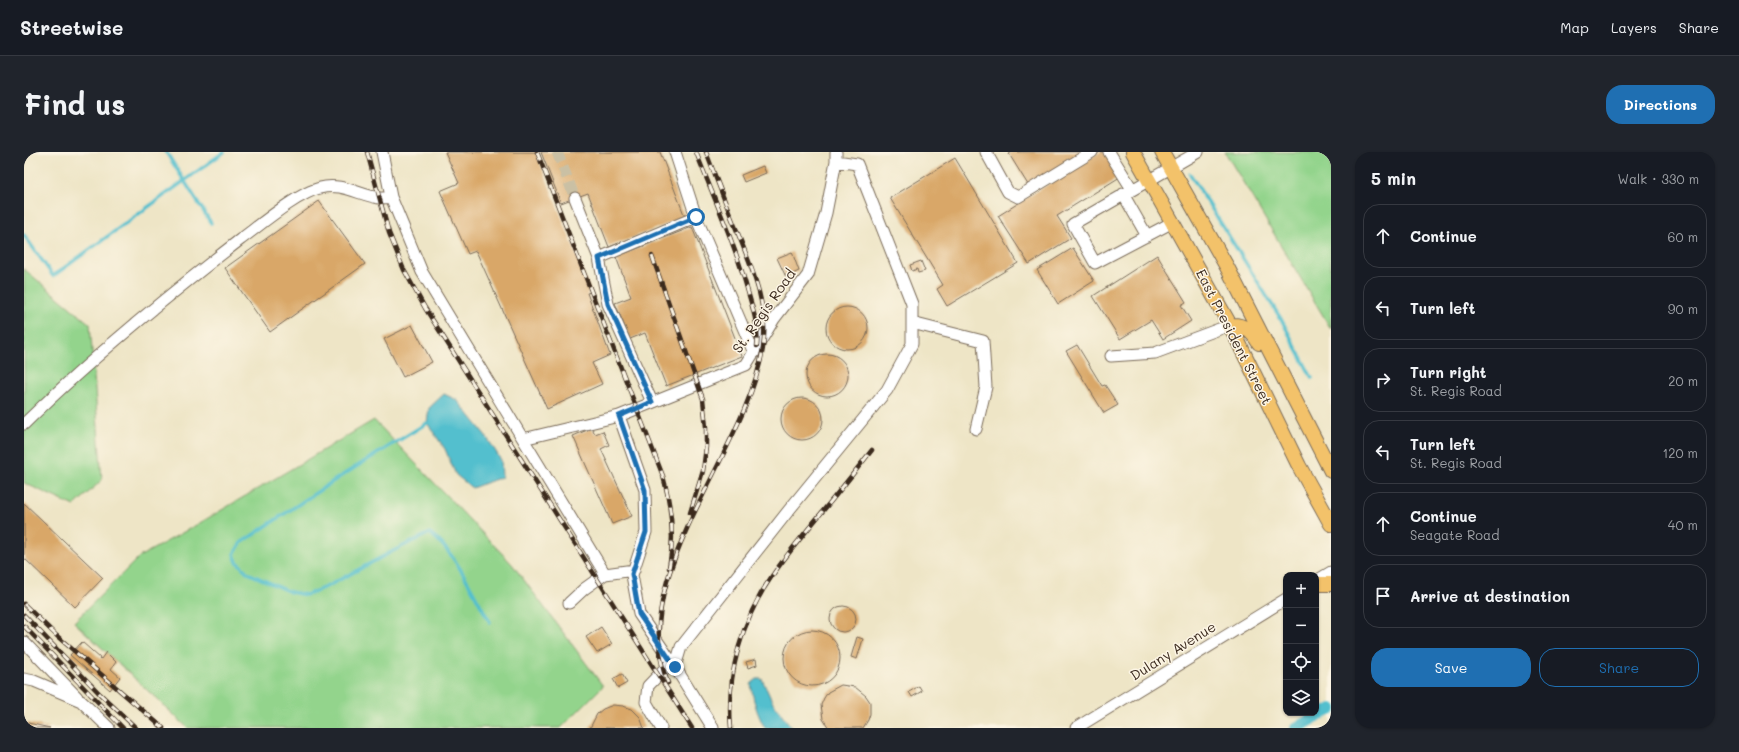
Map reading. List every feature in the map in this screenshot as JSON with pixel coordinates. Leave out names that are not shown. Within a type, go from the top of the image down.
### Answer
[{"type":"main road","name":"East President Street","points":[[1133,152],[1230,324],[1299,466],[1331,524]]},
{"type":"main road","name":"East President Street","points":[[1162,152],[1227,267],[1331,471]]},
{"type":"main road","points":[[1230,324],[1241,325],[1254,335],[1294,397]]},
{"type":"main road","points":[[1319,584],[1331,584]]},
{"type":"street","points":[[382,152],[391,197],[422,272],[605,574]]},
{"type":"street","points":[[675,152],[696,217],[754,353]]},
{"type":"street","points":[[986,152],[1008,192],[1018,197],[1092,152]]},
{"type":"street","points":[[1109,152],[1147,236]]},
{"type":"street","points":[[1173,222],[1095,263],[1073,224],[1198,152]]},
{"type":"street","points":[[661,728],[646,702],[648,686],[673,665],[681,647],[789,510],[887,390],[912,344],[912,304],[857,164],[836,157]]},
{"type":"street","name":"St. Regis Road","points":[[523,439],[619,416],[746,365],[774,319],[808,275],[826,213],[836,157]]},
{"type":"street","points":[[24,424],[71,378],[185,283],[269,218],[307,192],[320,187],[344,187],[379,198],[391,197]]},
{"type":"street","points":[[575,198],[599,258],[608,304],[652,402]]},
{"type":"street","points":[[599,258],[696,217]]},
{"type":"street","points":[[912,323],[983,341],[986,387],[976,429]]},
{"type":"street","points":[[1111,356],[1155,353],[1230,324]]},
{"type":"street","points":[[619,416],[645,490],[646,532],[632,574],[639,614],[713,728]]},
{"type":"street","points":[[569,603],[584,589],[605,574],[634,570]]},
{"type":"street","points":[[1319,579],[1331,572]]},
{"type":"street","name":"Dulany Avenue","points":[[1076,728],[1283,601]]},
{"type":"street","points":[[24,642],[109,728]]},
{"type":"street","points":[[24,679],[34,681],[81,701]]},
{"type":"green space","points":[[1225,152],[1331,152],[1331,329]]},
{"type":"green space","points":[[24,269],[90,324],[102,480],[74,506],[24,483]]},
{"type":"green space","points":[[374,420],[512,564],[603,686],[561,728],[188,728],[74,622],[139,557],[198,524]]},
{"type":"water","points":[[444,394],[457,400],[486,436],[501,460],[502,477],[472,488],[456,475],[445,449],[427,423],[429,408]]},
{"type":"water","points":[[757,679],[762,679],[772,701],[792,728],[765,728],[754,701],[751,684]]},
{"type":"building","points":[[445,152],[536,152],[591,292],[587,293],[610,355],[592,363],[602,384],[547,409],[476,251],[468,254],[440,191],[459,183]]},
{"type":"building","points":[[541,152],[660,152],[685,217],[609,247],[588,193],[561,203]]},
{"type":"building","points":[[1012,152],[1086,152],[1030,188],[1009,154]]},
{"type":"building","points":[[1100,152],[1104,152],[1120,177],[1057,216],[1071,238],[1029,264],[998,216]]},
{"type":"building","points":[[955,158],[1018,263],[947,306],[937,289],[943,285],[890,198]]},
{"type":"building","points":[[763,166],[766,173],[744,182],[741,175]]},
{"type":"building","points":[[319,201],[365,264],[270,332],[225,268]]},
{"type":"building","points":[[692,227],[742,356],[666,386],[645,333],[630,339],[615,303],[631,297],[616,257]]},
{"type":"building","points":[[1073,248],[1094,281],[1058,304],[1037,270]]},
{"type":"building","points":[[792,252],[799,271],[786,277],[777,258]]},
{"type":"building","points":[[1157,255],[1186,302],[1181,305],[1191,321],[1163,339],[1151,320],[1120,339],[1093,296]]},
{"type":"building","points":[[921,261],[925,271],[918,273],[917,269],[912,271],[910,265]]},
{"type":"building","points":[[843,307],[851,307],[859,310],[865,316],[868,328],[865,340],[859,346],[851,349],[843,349],[835,346],[829,340],[826,332],[826,324],[829,316],[835,310]]},
{"type":"building","points":[[412,325],[432,362],[403,377],[384,339]]},
{"type":"building","points":[[1077,345],[1102,386],[1105,385],[1118,405],[1104,413],[1066,351]]},
{"type":"building","points":[[823,354],[831,354],[839,357],[845,363],[848,375],[845,387],[839,393],[831,396],[823,396],[815,393],[809,387],[806,379],[806,371],[809,363],[815,357]]},
{"type":"building","points":[[798,398],[806,398],[814,401],[820,407],[823,419],[820,431],[814,437],[806,440],[798,440],[790,437],[784,431],[781,423],[781,415],[784,407],[790,401]]},
{"type":"building","points":[[592,428],[595,434],[603,431],[609,445],[601,449],[632,516],[612,524],[573,436]]},
{"type":"building","points":[[24,503],[103,578],[75,607],[24,558]]},
{"type":"building","points":[[843,606],[852,610],[856,619],[852,628],[843,632],[834,628],[830,619],[834,610]]},
{"type":"building","points":[[601,627],[612,644],[597,653],[586,637]]},
{"type":"building","points":[[806,630],[818,630],[828,634],[836,642],[840,652],[840,664],[836,674],[828,682],[818,686],[806,686],[796,682],[788,674],[784,664],[784,652],[788,642],[796,634]]},
{"type":"building","points":[[857,637],[863,639],[857,659],[851,657]]},
{"type":"building","points":[[82,642],[101,659],[106,652],[116,662],[111,669],[120,677],[110,690],[70,655]]},
{"type":"building","points":[[756,659],[757,665],[748,668],[746,662]]},
{"type":"building","points":[[622,674],[627,683],[618,688],[613,679]]},
{"type":"building","points":[[841,685],[855,687],[866,696],[870,702],[870,714],[863,728],[829,728],[823,719],[821,705],[824,698],[828,692]]},
{"type":"building","points":[[919,686],[922,691],[912,697],[909,692]]},
{"type":"building","points":[[613,705],[632,709],[640,717],[644,728],[590,728],[597,714],[603,709]]},
{"type":"building","points":[[24,723],[28,723],[50,728],[24,728]]},
{"type":"waterway","points":[[166,152],[211,223]]},
{"type":"waterway","points":[[24,235],[53,276],[224,152]]},
{"type":"waterway","points":[[1190,174],[1281,319],[1312,378]]},
{"type":"waterway","points":[[427,423],[338,478],[241,543],[234,554],[237,562],[248,573],[290,592],[306,595],[328,586],[430,533],[448,551],[456,562],[490,622]]},
{"type":"waterway","points":[[1296,728],[1331,709]]},
{"type":"tunnel","points":[[557,152],[575,198]]},
{"type":"railway","points":[[367,152],[389,233],[404,270],[425,308],[692,728]]},
{"type":"railway","points":[[537,152],[663,476],[668,498],[672,533],[669,568]]},
{"type":"railway","points":[[696,152],[731,239],[743,274],[755,319],[757,346]]},
{"type":"railway","points":[[668,683],[659,643],[662,601],[675,559],[693,516],[735,430],[753,388],[763,348],[764,317],[758,288],[706,152]]},
{"type":"railway","points":[[652,256],[703,399],[706,427],[706,447],[703,471],[690,513]]},
{"type":"railway","points":[[731,728],[730,708],[734,668],[738,648],[752,610],[761,593],[782,562],[872,450]]},
{"type":"railway","points":[[24,604],[57,636],[163,728]]},
{"type":"railway","points":[[24,615],[100,694],[136,728]]},
{"type":"railway","points":[[24,626],[123,728]]},
{"type":"route","points":[[675,667],[639,614],[632,574],[646,532],[645,490],[619,416],[652,402],[608,304],[599,258],[696,217]]}]
